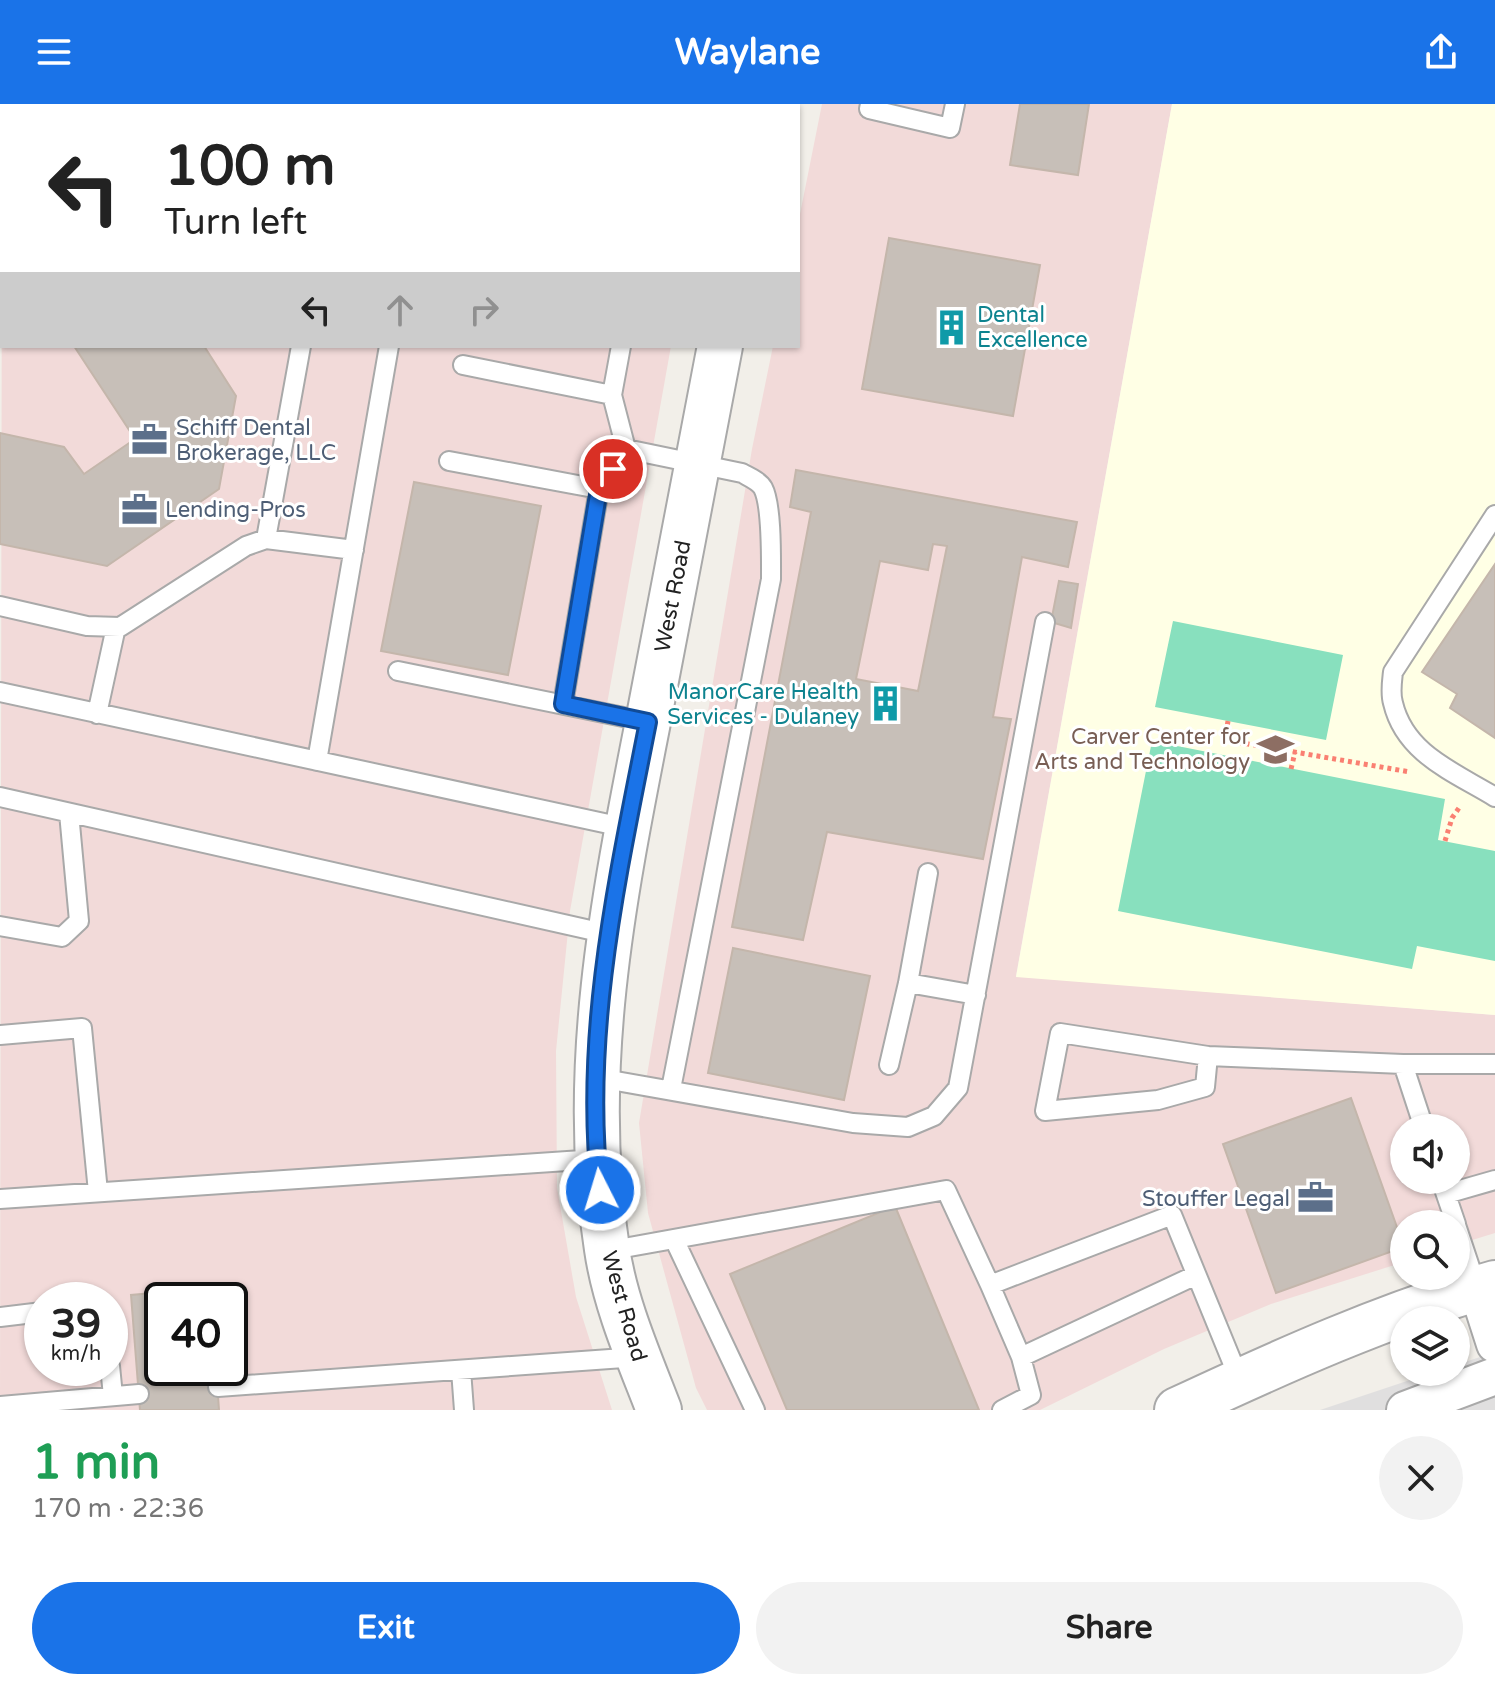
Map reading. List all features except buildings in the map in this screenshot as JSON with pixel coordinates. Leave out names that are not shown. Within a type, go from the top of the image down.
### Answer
[{"type":"street","name":"West Road","points":[[659,1410],[638,1357],[607,1251],[597,1159],[596,1077],[608,934],[720,348]]},
{"type":"street","points":[[1177,1410],[1389,1319],[1486,1285],[1495,1344]]},
{"type":"street","points":[[1405,1410],[1495,1376]]},
{"type":"lane","points":[[870,104],[869,109],[950,128],[955,104]]},
{"type":"lane","points":[[283,348],[297,367]]},
{"type":"lane","points":[[266,539],[301,348]]},
{"type":"lane","points":[[317,761],[389,348]]},
{"type":"lane","points":[[563,704],[599,489],[626,449],[612,395],[621,348]]},
{"type":"lane","points":[[463,365],[612,395]]},
{"type":"lane","points":[[626,449],[742,473],[757,481],[764,489],[770,532],[771,579],[671,1089]]},
{"type":"lane","points":[[449,461],[599,489]]},
{"type":"lane","points":[[1495,515],[1393,672],[1392,701],[1404,731],[1421,753],[1495,797]]},
{"type":"lane","points":[[0,606],[87,626],[120,627],[246,546],[266,539],[354,550]]},
{"type":"lane","points":[[596,1077],[853,1123],[908,1127],[934,1116],[958,1088],[1045,622]]},
{"type":"lane","points":[[97,714],[116,627]]},
{"type":"lane","points":[[398,671],[648,722]]},
{"type":"lane","points":[[0,692],[627,828]]},
{"type":"lane","points":[[0,797],[608,934]]},
{"type":"lane","points":[[0,926],[62,937],[79,921],[69,813]]},
{"type":"lane","points":[[889,1065],[928,873]]},
{"type":"lane","points":[[908,983],[976,995]]},
{"type":"lane","points":[[0,1035],[82,1028],[98,1192]]},
{"type":"lane","points":[[1208,1056],[1205,1087],[1158,1100],[1045,1111],[1060,1033],[1208,1056],[1403,1064],[1495,1064]]},
{"type":"lane","points":[[1403,1064],[1419,1114]]},
{"type":"lane","points":[[0,1199],[597,1159]]},
{"type":"lane","points":[[1470,1183],[1495,1180]]},
{"type":"lane","points":[[607,1251],[946,1190],[1021,1357],[1031,1395],[1002,1410]]},
{"type":"lane","points":[[990,1285],[1172,1215],[1240,1381]]},
{"type":"lane","points":[[674,1239],[755,1410]]},
{"type":"lane","points":[[1470,1252],[1486,1285]]},
{"type":"lane","points":[[1021,1357],[1196,1275]]},
{"type":"lane","points":[[0,1317],[24,1314]]},
{"type":"lane","points":[[218,1387],[638,1357]]},
{"type":"lane","points":[[461,1370],[464,1410]]},
{"type":"lane","points":[[112,1386],[113,1396]]},
{"type":"lane","points":[[0,1406],[139,1394]]},
{"type":"path","points":[[1228,721],[1225,740],[1469,782],[1445,841]]},
{"type":"path","points":[[1291,769],[1295,752]]},
{"type":"shaded area","points":[[822,104],[1172,104],[1016,976],[1495,1015],[1495,1233],[1470,1241],[1470,1210],[1390,1210],[1390,1266],[1271,1304],[1164,1349],[1040,1410],[707,1410],[696,1388],[648,1213],[639,1123],[752,449],[773,348],[800,348],[800,214]]},
{"type":"shaded area","name":"Carver Center for Arts and Technology","points":[[1172,104],[1495,104],[1495,1015],[1016,977]]},
{"type":"shaded area","points":[[2,348],[671,348],[570,911],[556,1051],[557,1188],[576,1297],[612,1410],[0,1410]]},
{"type":"shaded area","points":[[1495,1352],[1495,1410],[1320,1410],[1392,1386],[1470,1386],[1470,1360]]},
{"type":"green space","points":[[1173,621],[1343,655],[1326,740],[1155,707]]},
{"type":"green space","points":[[1152,741],[1445,799],[1438,840],[1495,851],[1495,961],[1417,946],[1412,969],[1118,911]]},
{"type":"place","name":"Dental Excellence","points":[[951,327]]},
{"type":"place","name":"Schiff Dental Brokerage, LLC","points":[[150,440]]},
{"type":"place","name":"Lending-Pros","points":[[139,509]]},
{"type":"place","name":"ManorCare Health Services - Dulaney","points":[[885,704]]},
{"type":"place","name":"Carver Center for Arts and Technology","points":[[1276,749]]},
{"type":"place","name":"Stouffer Legal","points":[[1316,1198]]},
{"type":"route","points":[[600,1190],[596,1077],[600,1007],[608,934],[648,722],[563,704],[599,489],[613,469]]}]
